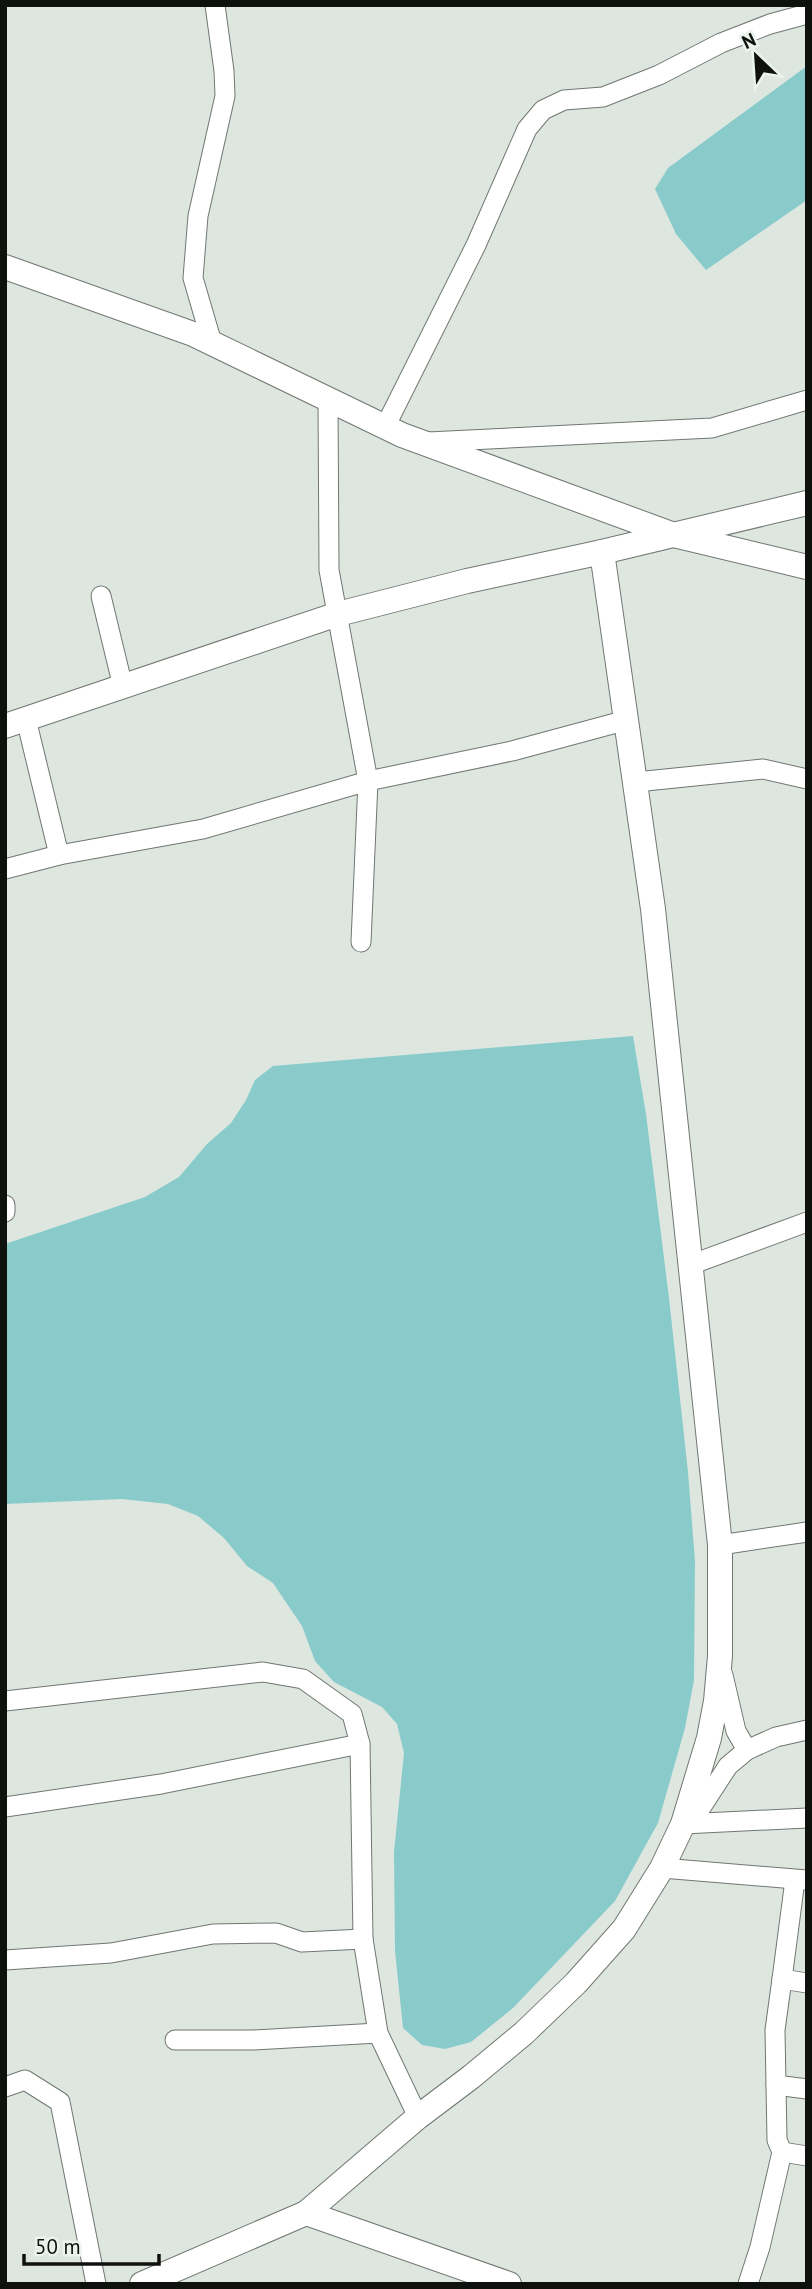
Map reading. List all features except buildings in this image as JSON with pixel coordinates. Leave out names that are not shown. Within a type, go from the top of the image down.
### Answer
[{"type":"street","points":[[212,343],[193,278],[198,215],[225,96],[215,5]]},
{"type":"street","points":[[385,427],[476,245],[527,129],[543,110],[564,100],[603,97],[659,75],[721,43],[770,24],[807,14]]},
{"type":"street","points":[[7,269],[193,334],[423,443],[674,535],[807,567]]},
{"type":"street","points":[[328,399],[329,570],[368,781],[361,942]]},
{"type":"street","points":[[423,443],[712,428],[807,400]]},
{"type":"street","points":[[59,855],[16,723],[338,614],[467,581],[807,503]]},
{"type":"street","points":[[142,2284],[306,2213],[418,2117],[513,2042],[576,1983],[624,1929],[662,1868],[683,1824],[709,1738],[720,1656],[720,1545],[653,909],[602,552]]},
{"type":"street","points":[[100,596],[122,687]]},
{"type":"street","points":[[5,869],[59,855],[203,829],[368,781],[512,751],[627,720]]},
{"type":"street","points":[[636,782],[763,769],[807,779]]},
{"type":"street","points":[[5,1205],[5,1212]]},
{"type":"street","points":[[690,1265],[807,1222]]},
{"type":"street","points":[[720,1545],[807,1532]]},
{"type":"street","points":[[720,1656],[733,1719],[747,1750]]},
{"type":"street","points":[[5,1701],[263,1672],[303,1679],[352,1714],[360,1744],[363,1940],[378,2033],[418,2117]]},
{"type":"street","points":[[683,1824],[700,1809],[728,1766],[747,1750],[776,1737],[807,1730]]},
{"type":"street","points":[[5,1807],[161,1784],[360,1744]]},
{"type":"street","points":[[683,1824],[807,1818]]},
{"type":"street","points":[[662,1868],[801,1880],[775,2030],[777,2140],[782,2152],[760,2247],[748,2284]]},
{"type":"street","points":[[5,1960],[111,1953],[213,1934],[276,1933],[302,1942],[363,1940]]},
{"type":"street","points":[[782,1979],[807,1983]]},
{"type":"street","points":[[175,2040],[253,2040],[378,2033]]},
{"type":"street","points":[[5,2087],[25,2080],[60,2102],[96,2284]]},
{"type":"street","points":[[776,2085],[807,2089]]},
{"type":"street","points":[[782,2152],[807,2156]]},
{"type":"street","points":[[306,2213],[509,2284]]},
{"type":"water","points":[[807,66],[807,200],[706,270],[676,234],[655,189],[668,168]]},
{"type":"water","points":[[633,1036],[646,1114],[669,1298],[695,1561],[694,1680],[685,1728],[658,1823],[615,1901],[513,2008],[471,2042],[445,2049],[422,2045],[403,2028],[395,1951],[394,1852],[404,1753],[397,1724],[382,1707],[334,1682],[315,1661],[302,1626],[273,1583],[247,1566],[224,1538],[198,1516],[168,1504],[122,1499],[5,1504],[5,1244],[145,1197],[179,1177],[207,1144],[231,1123],[255,1080],[273,1066]]}]
